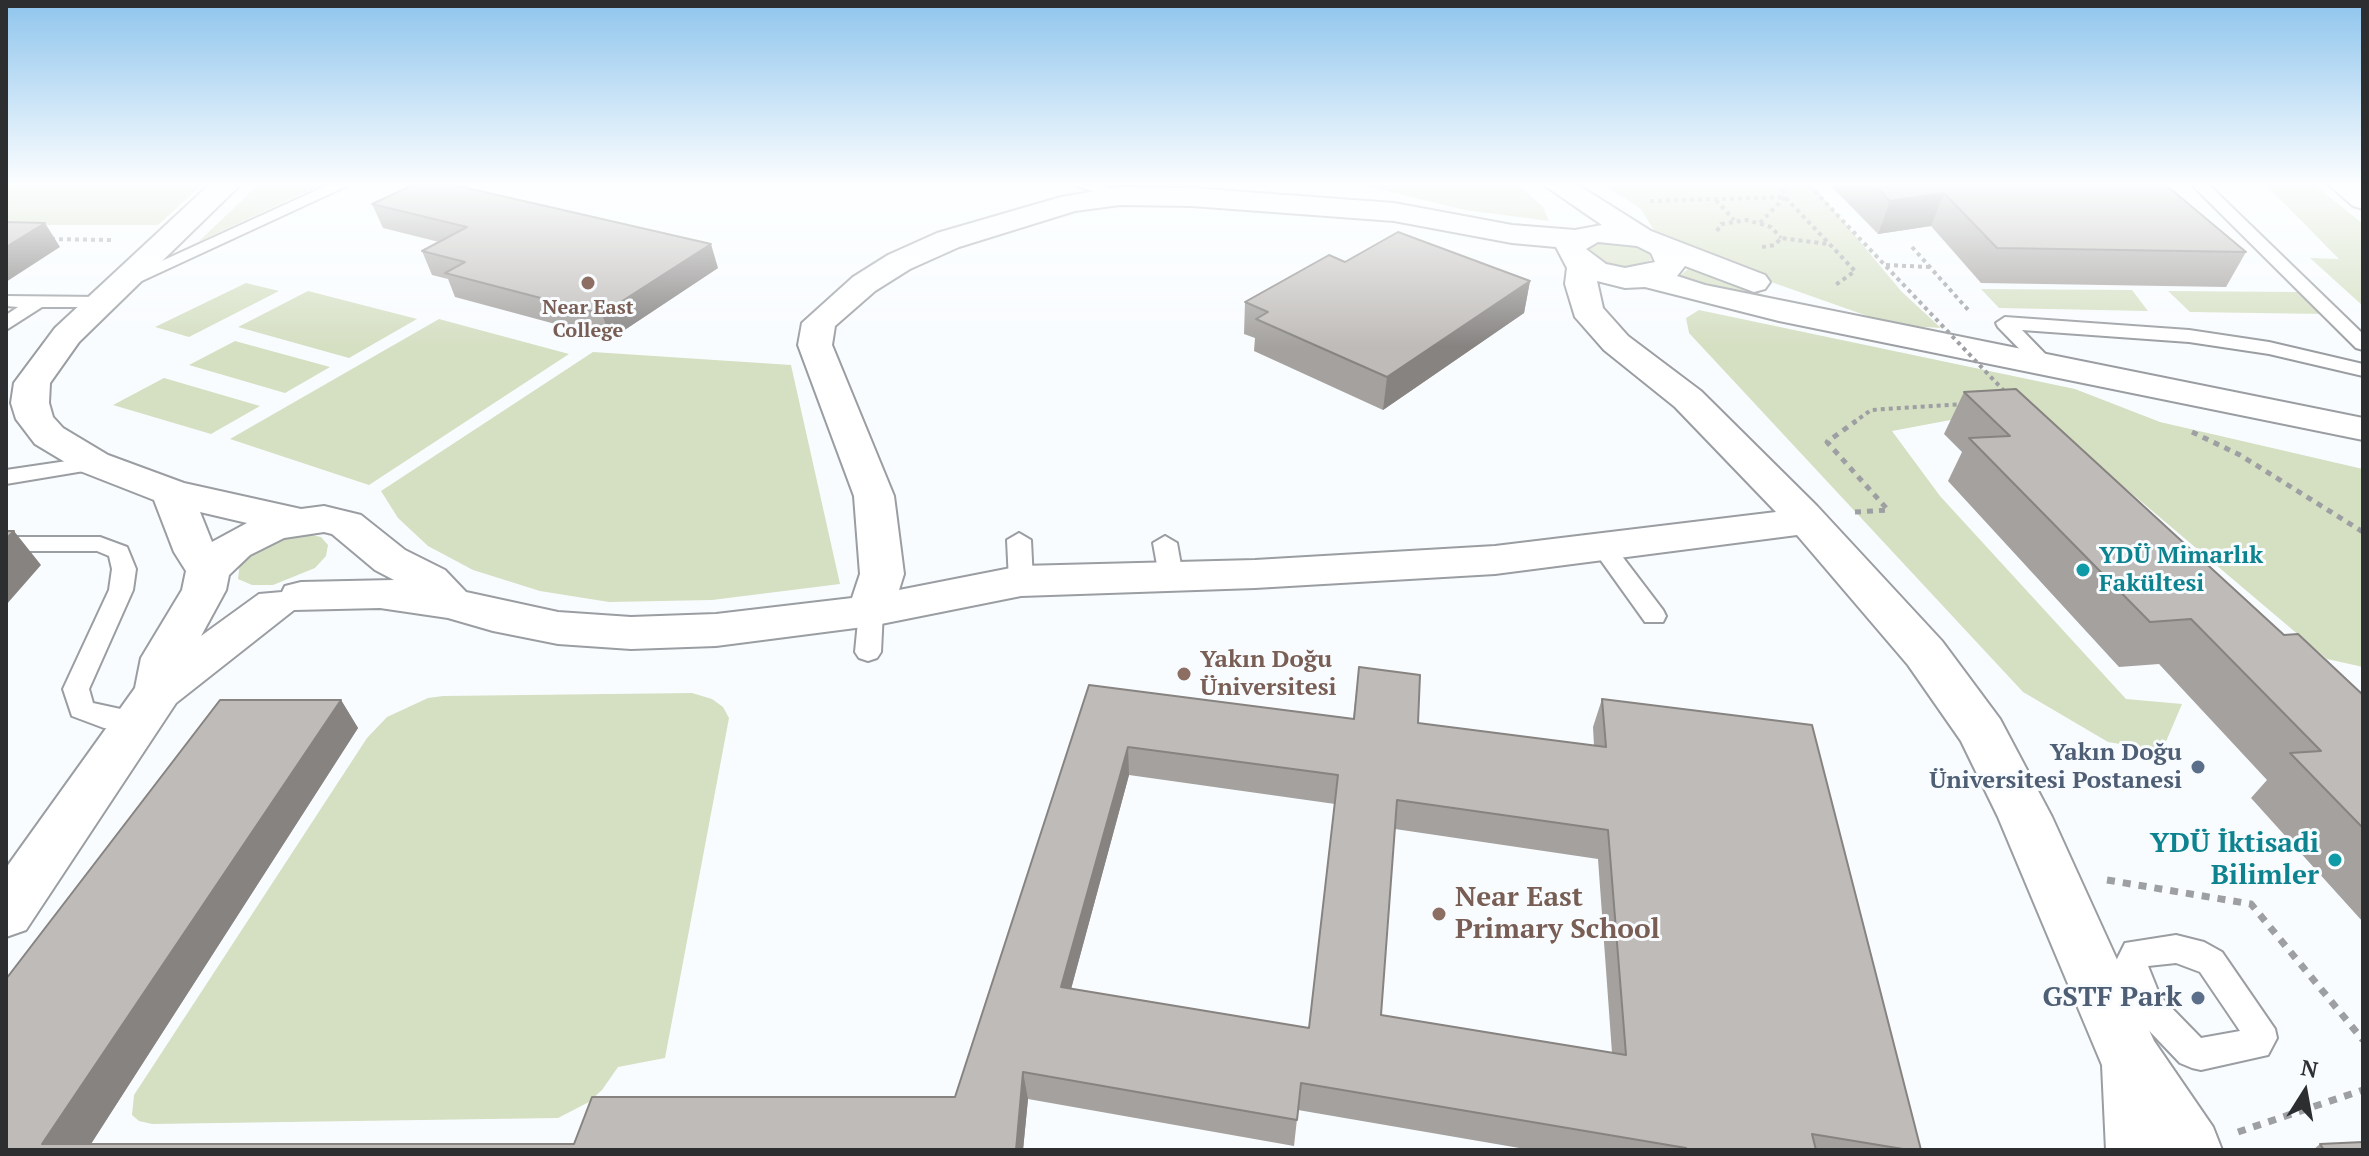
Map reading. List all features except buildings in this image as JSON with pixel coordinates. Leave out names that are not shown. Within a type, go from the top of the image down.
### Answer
[{"type":"street","points":[[170,239],[45,360],[32,383],[30,403],[35,419],[49,436],[94,463],[172,493],[296,521]]},
{"type":"street","points":[[869,632],[882,574],[874,496],[815,345],[819,323],[887,269],[952,239]]},
{"type":"street","points":[[1521,239],[1580,251],[1638,294],[1765,308],[2363,429]]},
{"type":"street","points":[[1574,239],[1580,251],[1581,284],[1587,310],[1616,343],[1688,399]]},
{"type":"street","points":[[1580,251],[1601,239]]},
{"type":"street","points":[[1636,239],[1899,333]]},
{"type":"street","points":[[1638,294],[1671,262],[1646,239]]},
{"type":"street","points":[[1638,294],[1646,345],[1688,399],[1804,518],[1925,653],[1982,732],[2127,1021],[2172,1150]]},
{"type":"street","points":[[172,493],[212,600],[228,606],[380,593],[452,603],[493,616],[558,628],[631,633],[743,628],[869,632],[1020,561],[1168,560],[1389,568],[1604,548],[1804,518]]},
{"type":"street","points":[[6,913],[148,706],[165,658],[219,557],[244,539],[296,521],[324,519],[346,524],[390,560],[429,580],[452,603]]},
{"type":"street","points":[[148,706],[288,601],[329,582],[349,566],[359,549],[358,535]]},
{"type":"lane","points":[[6,301],[38,301],[114,292],[227,239]]},
{"type":"lane","points":[[2255,239],[2363,344]]},
{"type":"lane","points":[[6,324],[38,301]]},
{"type":"lane","points":[[2045,364],[2005,323],[2189,336],[2269,348],[2363,370]]},
{"type":"lane","points":[[6,477],[94,463]]},
{"type":"lane","points":[[6,544],[100,544],[119,552],[124,569],[121,590],[76,689],[81,709],[104,718],[148,706]]},
{"type":"lane","points":[[1604,548],[1654,616]]},
{"type":"path","points":[[36,239],[126,241]]},
{"type":"path","points":[[1761,247],[1775,245],[1780,239]]},
{"type":"path","points":[[1788,239],[1831,245]]},
{"type":"path","points":[[1825,239],[1855,271],[1825,293]]},
{"type":"path","points":[[1861,239],[2015,403]]},
{"type":"path","points":[[1912,247],[1976,319]]},
{"type":"path","points":[[1886,265],[1930,268]]},
{"type":"path","points":[[1994,393],[2020,391]]},
{"type":"path","points":[[1804,518],[1888,510],[1827,442],[1871,410],[1976,403]]},
{"type":"path","points":[[2186,430],[2240,455],[2363,532]]},
{"type":"path","points":[[2172,1150],[2363,1090]]},
{"type":"green space","points":[[1659,239],[1858,239],[1901,291],[1941,328],[1893,325],[1672,247]]},
{"type":"green space","points":[[2319,239],[2363,239],[2363,306],[2310,258],[2339,259]]},
{"type":"green space","points":[[1625,241],[1649,251],[1651,260],[1632,268],[1621,268],[1601,263],[1589,254],[1588,249],[1597,242]]},
{"type":"green space","points":[[1689,268],[1717,279],[1785,302],[1674,281]]},
{"type":"green space","points":[[246,283],[279,291],[189,337],[155,327]]},
{"type":"green space","points":[[1981,289],[2132,290],[2148,311],[1999,308]]},
{"type":"green space","points":[[308,291],[417,319],[349,358],[238,327]]},
{"type":"green space","points":[[2168,291],[2298,292],[2325,314],[2190,312]]},
{"type":"green space","points":[[1699,310],[2075,389],[2160,422],[2363,469],[2363,667],[2327,659],[2052,426],[2004,410],[1892,431],[1940,496],[2126,699],[2182,704],[2162,751],[2108,742],[2023,692],[1689,333],[1686,318]]},
{"type":"green space","points":[[439,319],[569,354],[369,485],[230,439]]},
{"type":"green space","points":[[235,341],[330,367],[285,393],[189,365]]},
{"type":"green space","points":[[593,352],[791,365],[840,584],[712,600],[609,602],[540,591],[473,570],[428,546],[398,518],[381,491]]},
{"type":"green space","points":[[164,378],[260,406],[211,434],[113,405]]},
{"type":"green space","points":[[307,534],[321,537],[328,545],[326,556],[315,568],[273,585],[252,585],[238,579],[240,561],[276,539]]},
{"type":"green space","points":[[692,693],[712,699],[723,707],[729,718],[665,1058],[618,1067],[589,1102],[558,1118],[152,1124],[139,1121],[132,1115],[134,1095],[367,738],[387,717],[428,698],[443,696]]},
{"type":"place","name":"Near East College","points":[[588,283]]},
{"type":"place","name":"YDÜ Mimarlık Fakültesi","points":[[2083,570]]},
{"type":"place","name":"Yakın Doğu Üniversitesi","points":[[1184,674]]},
{"type":"place","name":"Yakın Doğu Üniversitesi Postanesi","points":[[2198,767]]},
{"type":"place","name":"YDÜ İktisadi Bilimler","points":[[2335,860]]},
{"type":"place","name":"Near East Primary School","points":[[1439,914]]},
{"type":"place","name":"GSTF Park","points":[[2198,998]]}]
